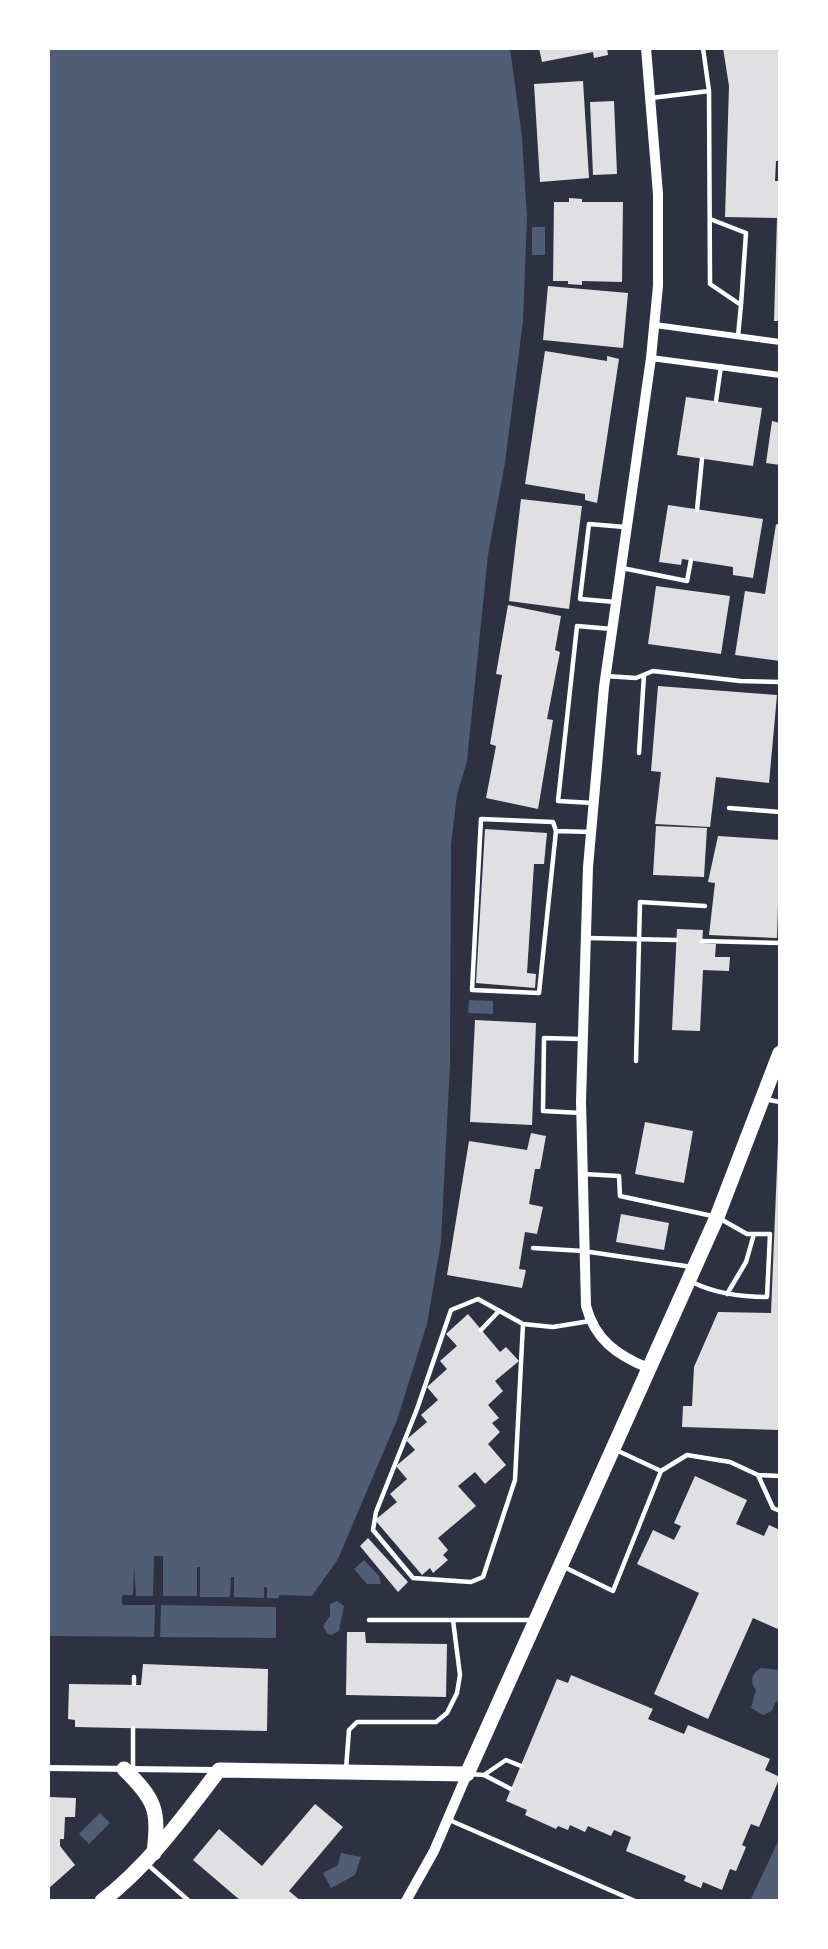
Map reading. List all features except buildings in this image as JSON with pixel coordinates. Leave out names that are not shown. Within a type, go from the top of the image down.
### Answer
[{"type":"main road","points":[[102,1901],[128,1881],[149,1858],[219,1770],[467,1774],[611,1448],[717,1217],[780,1053]]},
{"type":"main road","points":[[129,1769],[146,1789],[154,1804],[158,1821],[149,1858]]},
{"type":"street","points":[[646,48],[658,194],[655,325],[605,676],[593,803],[585,938],[581,1113],[583,1251],[585,1296],[590,1321],[605,1343],[619,1355],[648,1368]]},
{"type":"street","points":[[655,325],[780,342]]},
{"type":"street","points":[[651,358],[780,375]]},
{"type":"street","points":[[48,1768],[219,1770]]},
{"type":"street","points":[[406,1901],[467,1774]]},
{"type":"lane","points":[[703,48],[709,92],[710,284],[741,305]]},
{"type":"lane","points":[[651,98],[709,92]]},
{"type":"lane","points":[[710,219],[746,233],[738,336]]},
{"type":"lane","points":[[716,401],[721,366]]},
{"type":"lane","points":[[698,510],[702,459]]},
{"type":"lane","points":[[615,602],[580,599],[589,524],[626,527]]},
{"type":"lane","points":[[620,567],[687,581],[691,560]]},
{"type":"lane","points":[[593,803],[558,801],[577,626],[612,629]]},
{"type":"lane","points":[[605,676],[636,678],[653,671],[740,681],[780,682]]},
{"type":"lane","points":[[639,753],[644,675]]},
{"type":"lane","points":[[729,808],[780,812]]},
{"type":"lane","points":[[481,819],[553,822],[556,831],[539,993],[472,990],[481,819]]},
{"type":"lane","points":[[556,831],[591,832]]},
{"type":"lane","points":[[636,1061],[640,902],[705,906]]},
{"type":"lane","points":[[585,938],[676,940]]},
{"type":"lane","points":[[702,941],[780,943]]},
{"type":"lane","points":[[581,1113],[543,1111],[544,1038],[582,1039]]},
{"type":"lane","points":[[764,1099],[780,1102]]},
{"type":"lane","points":[[533,1248],[583,1251],[692,1274],[708,1289],[727,1294],[767,1297],[770,1234],[754,1234],[734,1228],[717,1217],[620,1196],[619,1176],[582,1174]]},
{"type":"lane","points":[[727,1294],[746,1262],[754,1234]]},
{"type":"lane","points":[[524,1324],[515,1480],[483,1577],[471,1582],[413,1578],[373,1530],[376,1512],[417,1409],[451,1310],[478,1299],[524,1324],[553,1327],[590,1321]]},
{"type":"lane","points":[[481,1330],[499,1311]]},
{"type":"lane","points":[[611,1448],[661,1471]]},
{"type":"lane","points":[[560,1565],[613,1591],[661,1471],[687,1455],[730,1462],[758,1474],[780,1476]]},
{"type":"lane","points":[[758,1474],[772,1508],[780,1511]]},
{"type":"lane","points":[[395,1556],[401,1550]]},
{"type":"lane","points":[[369,1620],[536,1620]]},
{"type":"lane","points":[[346,1772],[349,1730],[357,1722],[436,1722],[447,1713],[457,1693],[460,1675],[453,1620]]},
{"type":"lane","points":[[134,1677],[134,1684]]},
{"type":"lane","points":[[129,1769],[133,1728]]},
{"type":"lane","points":[[484,1775],[506,1760],[521,1766]]},
{"type":"lane","points":[[467,1774],[484,1775],[511,1789]]},
{"type":"lane","points":[[447,1819],[635,1901]]},
{"type":"lane","points":[[149,1858],[189,1901]]},
{"type":"water","points":[[48,48],[510,48],[522,137],[527,217],[523,321],[505,463],[488,555],[467,761],[457,795],[451,845],[450,1064],[441,1242],[427,1324],[397,1420],[338,1559],[312,1596],[279,1595],[279,1638],[48,1636]]},
{"type":"water","points":[[532,227],[545,227],[545,255],[532,255]]},
{"type":"water","points":[[469,1000],[493,1001],[493,1014],[468,1013]]},
{"type":"water","points":[[364,1560],[379,1576],[381,1584],[367,1584],[354,1569]]},
{"type":"water","points":[[337,1601],[344,1606],[339,1631],[331,1635],[323,1626],[330,1616],[330,1604]]},
{"type":"water","points":[[761,1668],[780,1670],[780,1700],[775,1703],[772,1711],[763,1715],[751,1708],[756,1690],[752,1678]]},
{"type":"water","points":[[100,1813],[110,1823],[89,1844],[79,1834]]},
{"type":"water","points":[[780,1837],[780,1901],[750,1901]]},
{"type":"water","points":[[341,1853],[361,1857],[355,1875],[331,1888],[323,1873],[338,1865]]},
{"type":"pier","points":[[154,1556],[163,1556],[163,1596],[197,1596],[197,1567],[200,1567],[200,1597],[230,1597],[231,1577],[234,1577],[234,1597],[264,1598],[264,1587],[267,1587],[267,1598],[282,1598],[280,1641],[276,1641],[276,1607],[161,1605],[160,1640],[154,1640],[155,1605],[122,1605],[122,1595],[133,1595],[134,1565],[136,1596],[153,1596]]}]
